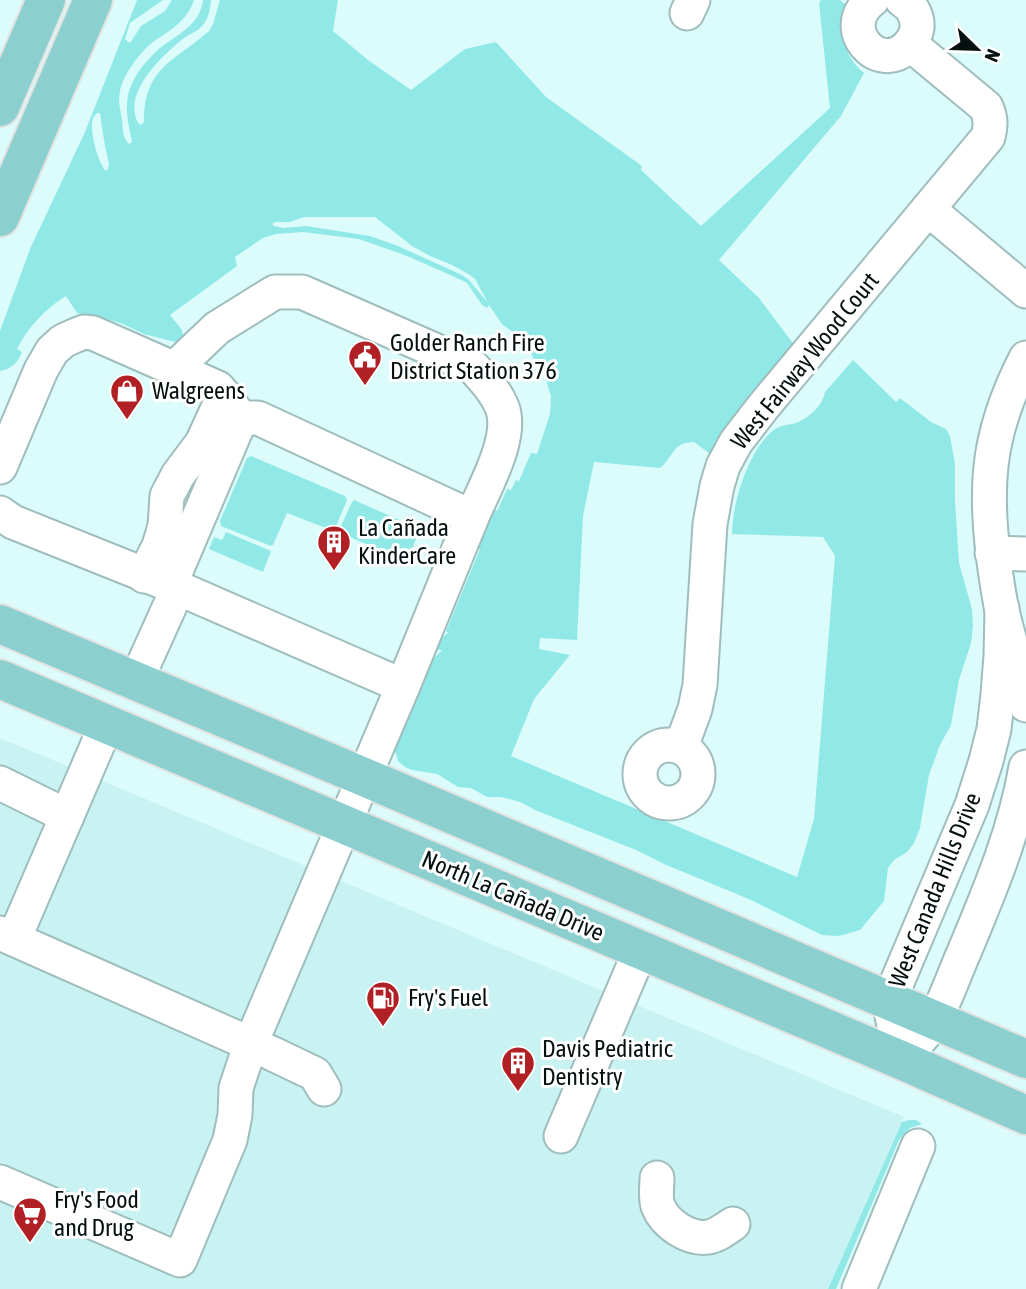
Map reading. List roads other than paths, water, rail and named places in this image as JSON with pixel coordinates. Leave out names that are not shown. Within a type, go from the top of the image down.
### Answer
[{"type":"main road","points":[[0,107],[46,0]]},
{"type":"main road","points":[[0,218],[93,0]]},
{"type":"main road","name":"North La Cañada Drive","points":[[0,624],[1026,1059]]},
{"type":"main road","name":"North La Cañada Drive","points":[[0,679],[641,949],[1026,1115]]},
{"type":"street","points":[[872,0],[859,16],[860,37],[865,46],[883,55],[902,51],[915,36],[916,18],[912,9],[902,0]]},
{"type":"street","name":"West Fairway Wood Court","points":[[681,747],[701,685],[709,524],[723,466],[736,442],[763,407],[988,137],[991,126],[986,107],[910,44]]},
{"type":"street","points":[[928,209],[1026,291]]},
{"type":"street","points":[[0,1182],[180,1260],[230,1140],[241,1068],[503,443],[506,423],[502,407],[488,383],[473,367],[302,292],[275,292],[217,328],[175,368]]},
{"type":"street","points":[[0,467],[12,405],[41,370],[52,351],[63,341],[84,332],[93,333],[218,388],[232,407],[472,517]]},
{"type":"street","name":"West Canada Hills Drive","points":[[1026,358],[1010,391],[991,466],[992,553],[1002,608],[1026,705]]},
{"type":"street","points":[[136,681],[164,583],[232,407]]},
{"type":"street","points":[[0,513],[13,522],[164,583],[403,686]]},
{"type":"street","points":[[992,553],[1026,554]]},
{"type":"street","name":"West Canada Hills Drive","points":[[901,1060],[889,1002],[972,805],[986,761],[999,694],[1002,608]]},
{"type":"street","points":[[107,723],[67,816],[7,936],[251,1043],[315,1074],[324,1089]]},
{"type":"street","name":"West Canada Hills Drive","points":[[901,1060],[934,1021],[990,890],[1015,817],[1026,767]]},
{"type":"street","points":[[3,793],[67,816]]},
{"type":"street","points":[[561,1136],[641,949]]},
{"type":"street","points":[[859,1289],[918,1146]]},
{"type":"street","points":[[657,1178],[657,1204],[672,1226],[708,1238],[733,1224]]},
{"type":"place","name":"Golder Ranch Fire District Station 376","points":[[365,387]]},
{"type":"place","name":"Walgreens","points":[[127,421]]},
{"type":"place","name":"La Cañada KinderCare","points":[[334,572]]},
{"type":"place","name":"Fry's Fuel","points":[[383,1028]]},
{"type":"place","name":"Davis Pediatric Dentistry","points":[[518,1093]]},
{"type":"place","name":"Fry's Food and Drug","points":[[30,1244]]}]
